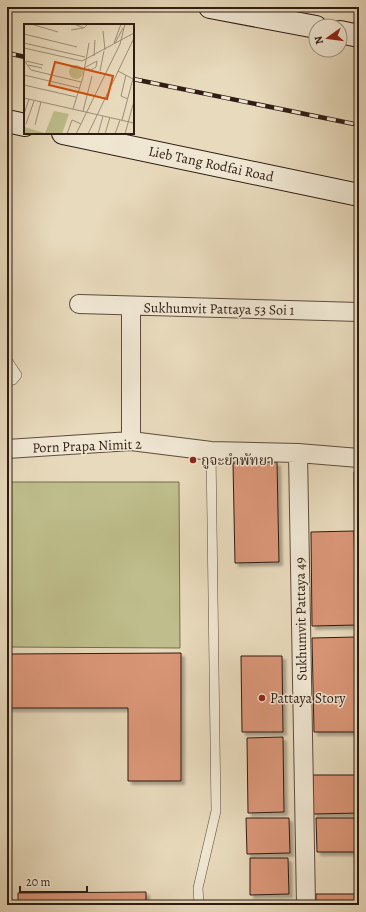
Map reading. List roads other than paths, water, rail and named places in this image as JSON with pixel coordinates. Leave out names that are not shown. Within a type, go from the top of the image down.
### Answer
[{"type":"street","points":[[210,7],[308,25]]},
{"type":"street","points":[[348,34],[359,36]]},
{"type":"street","points":[[7,121],[24,125]]},
{"type":"street","name":"Lieb Tang Rodfai Road","points":[[68,134],[359,195]]},
{"type":"street","name":"Sukhumvit Pattaya 53 Soi 1","points":[[79,304],[131,307],[359,312]]},
{"type":"street","points":[[131,307],[131,441]]},
{"type":"street","name":"Porn Prapa Nimit 2","points":[[7,449],[131,441],[211,451],[298,453],[359,458]]},
{"type":"street","name":"Sukhumvit Pattaya 49","points":[[298,453],[306,905]]},
{"type":"lane","points":[[7,360],[16,375],[13,380],[7,381]]},
{"type":"lane","points":[[198,905],[198,888],[216,811],[211,451]]},
{"type":"railway","points":[[7,53],[24,57]]},
{"type":"railway","points":[[134,79],[359,125]]},
{"type":"place","name":"กูจะยำพัทยา","points":[[193,460]]},
{"type":"place","name":"Pattaya Story","points":[[262,698]]}]
